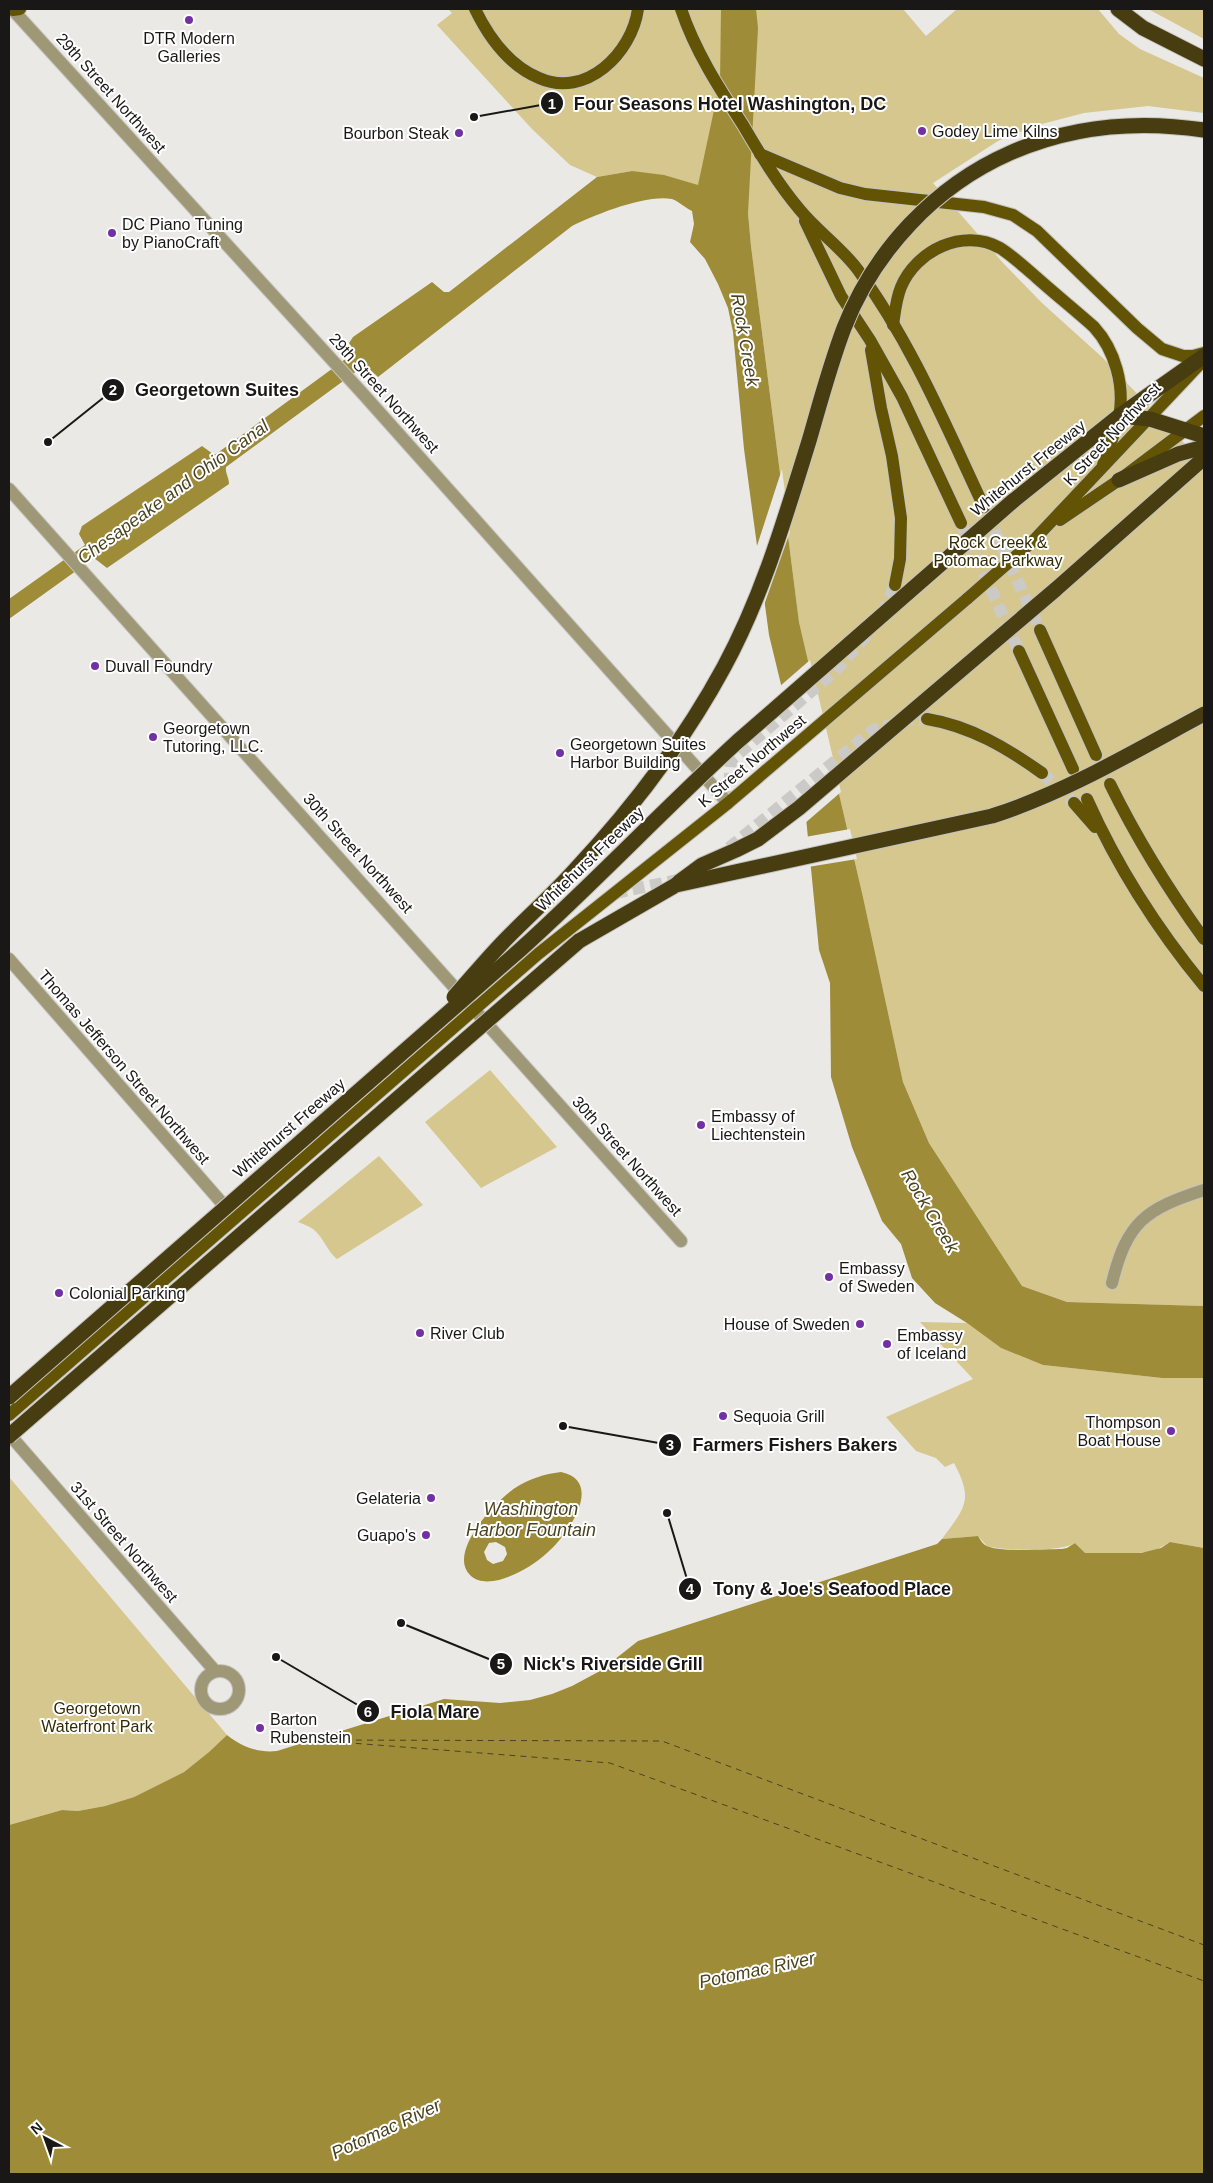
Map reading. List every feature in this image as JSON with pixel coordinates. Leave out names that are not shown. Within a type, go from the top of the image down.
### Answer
[{"type":"highway","points":[[1118,9],[1143,28],[1204,59]]},
{"type":"highway","points":[[410,1046],[505,939],[573,872],[604,837],[656,771],[707,698],[742,633],[767,573],[847,322],[867,282],[898,236],[938,198],[977,170],[1016,150],[1053,136],[1078,130],[1129,124],[1154,124],[1204,130]]},
{"type":"highway","name":"Whitehurst Freeway","points":[[9,1397],[576,899],[694,781],[1013,501],[1119,416],[1204,356]]},
{"type":"highway","points":[[1119,416],[1150,419],[1187,429],[1204,436]]},
{"type":"highway","points":[[1119,480],[1178,454],[1204,447]]},
{"type":"highway","points":[[9,1435],[579,941],[676,885],[702,865],[758,839],[799,808],[1054,590],[1204,458]]},
{"type":"highway","points":[[676,885],[992,816],[1059,791],[1204,714]]},
{"type":"main road","points":[[475,9],[494,43],[515,63],[540,78],[564,82],[580,80],[592,75],[613,61],[622,51],[630,36],[638,9]]},
{"type":"main road","points":[[681,9],[697,49],[760,154],[800,210],[857,269],[893,325],[928,388],[984,507]]},
{"type":"main road","points":[[760,154],[840,188],[865,194],[984,207],[1013,215],[1037,231],[1137,328],[1162,348],[1183,356],[1204,356]]},
{"type":"main road","points":[[800,210],[842,296],[870,340],[902,397],[961,523]]},
{"type":"main road","points":[[893,325],[901,288],[915,264],[938,248],[964,241],[979,241],[991,244],[1012,257],[1102,335],[1114,355],[1119,383],[1119,416],[1103,465]]},
{"type":"main road","points":[[870,340],[881,408],[892,456],[901,518],[900,559],[895,585]]},
{"type":"main road","name":"K Street Northwest","points":[[1044,532],[1103,465],[1150,419],[1204,356]]},
{"type":"main road","name":"K Street Northwest","points":[[9,1415],[474,1008],[728,803],[1044,532],[1119,480],[1204,416]]},
{"type":"main road","points":[[1040,630],[1096,755]]},
{"type":"main road","points":[[1019,651],[1073,769]]},
{"type":"main road","points":[[927,719],[948,722],[975,733],[1004,747],[1042,773]]},
{"type":"main road","points":[[1110,784],[1137,839],[1161,878],[1204,939]]},
{"type":"main road","points":[[1087,798],[1104,836],[1152,918],[1204,986]]},
{"type":"main road","points":[[1074,803],[1104,836]]},
{"type":"street","name":"29th Street Northwest","points":[[13,10],[322,348],[728,803]]},
{"type":"street","name":"30th Street Northwest","points":[[9,489],[681,1241]]},
{"type":"street","name":"Thomas Jefferson Street Northwest","points":[[9,959],[235,1218]]},
{"type":"street","points":[[1112,1283],[1120,1252],[1125,1241],[1137,1225],[1159,1208],[1204,1190]]},
{"type":"street","name":"31st Street Northwest","points":[[9,1435],[215,1671]]},
{"type":"green space","name":"Rock Creek & Potomac Parkway","points":[[448,9],[903,9],[926,36],[957,9],[1098,9],[1119,34],[1140,49],[1204,78],[1204,113],[1148,106],[1084,113],[1038,125],[998,141],[933,183],[1004,264],[1042,303],[1103,358],[1204,464],[1204,1306],[1067,1302],[1022,1286],[929,1143],[903,1082],[863,897],[799,622],[748,213],[632,171],[597,177],[570,165],[532,129],[437,25],[452,13]]},
{"type":"green space","points":[[1148,9],[1204,9],[1204,39]]},
{"type":"green space","points":[[490,1070],[557,1147],[481,1188],[425,1122]]},
{"type":"green space","points":[[379,1156],[423,1205],[337,1259],[313,1229],[298,1222]]},
{"type":"green space","points":[[920,1322],[967,1323],[1001,1348],[1043,1365],[1162,1378],[1204,1378],[1204,1548],[1170,1542],[1154,1551],[1085,1554],[1075,1543],[1058,1548],[1019,1550],[987,1546],[978,1536],[942,1539],[961,1511],[964,1503],[964,1486],[960,1476],[954,1463],[945,1467],[936,1458],[916,1451],[886,1417],[973,1379]]},
{"type":"green space","name":"Georgetown Waterfront Park","points":[[9,1477],[227,1735],[184,1772],[134,1797],[105,1806],[78,1811],[62,1810],[9,1825]]},
{"type":"water","points":[[721,9],[756,9],[758,28],[748,213],[799,622],[863,897],[903,1082],[929,1143],[1022,1286],[1067,1302],[1204,1306],[1204,1378],[1162,1378],[1043,1365],[1001,1348],[967,1323],[935,1303],[912,1278],[901,1244],[882,1221],[852,1147],[831,1077],[830,983],[819,950],[801,767],[769,635],[744,449],[733,332],[728,308],[718,284],[705,259],[690,242],[694,224],[692,211],[672,199],[661,198],[620,206],[572,226],[378,377],[365,365],[226,467],[229,484],[107,568],[94,558],[9,619],[9,599],[85,545],[79,534],[82,526],[202,446],[216,454],[355,352],[349,343],[353,337],[432,282],[444,292],[449,292],[597,177],[632,171],[664,175],[698,185],[720,82]]},
{"type":"water","name":"Washington Harbor Fountain","points":[[561,1472],[574,1477],[580,1486],[581,1497],[573,1522],[565,1534],[543,1557],[519,1572],[499,1580],[480,1581],[473,1578],[465,1565],[465,1554],[469,1541],[486,1515],[515,1488],[531,1480]],"holes":[[[496,1542],[505,1547],[507,1554],[503,1561],[493,1564],[487,1560],[484,1552],[489,1543]]]},
{"type":"water","name":"Potomac River","points":[[978,1536],[985,1545],[1010,1550],[1062,1549],[1075,1543],[1085,1553],[1141,1553],[1161,1548],[1170,1542],[1204,1548],[1204,2174],[9,2174],[9,1825],[62,1810],[78,1811],[105,1806],[134,1797],[184,1772],[227,1735],[238,1743],[250,1748],[263,1751],[277,1751],[444,1699],[500,1703],[530,1700],[552,1694],[600,1671],[638,1641],[937,1544],[942,1539]]},
{"type":"pier","points":[[782,469],[790,532],[763,608],[755,552]]},
{"type":"pier","points":[[810,660],[841,792],[804,824],[798,767],[779,687]]},
{"type":"pier","points":[[850,829],[857,859],[808,867],[805,837]]},
{"type":"ferry route","points":[[312,1740],[610,1763],[1204,1981]]},
{"type":"ferry route","points":[[323,1740],[662,1741],[1204,1945]]},
{"type":"tunnel","points":[[987,514],[1040,630]]},
{"type":"tunnel","points":[[961,523],[1019,651]]},
{"type":"tunnel","points":[[882,614],[895,585]]},
{"type":"tunnel","points":[[728,803],[731,760],[835,671],[868,634]]},
{"type":"tunnel","points":[[729,848],[873,730],[911,719],[927,719]]},
{"type":"tunnel","points":[[1042,773],[1074,803]]},
{"type":"tunnel","points":[[615,893],[678,880]]},
{"type":"place","name":"DTR Modern Galleries","points":[[189,20]]},
{"type":"place","name":"Four Seasons Hotel Washington, DC","points":[[474,117]]},
{"type":"place","name":"Godey Lime Kilns","points":[[922,131]]},
{"type":"place","name":"Bourbon Steak","points":[[459,133]]},
{"type":"place","name":"DC Piano Tuning by PianoCraft","points":[[112,233]]},
{"type":"place","name":"Georgetown Suites","points":[[48,442]]},
{"type":"place","name":"Duvall Foundry","points":[[95,666]]},
{"type":"place","name":"Georgetown Tutoring, LLC.","points":[[153,737]]},
{"type":"place","name":"Georgetown Suites Harbor Building","points":[[560,753]]},
{"type":"place","name":"Embassy of Liechtenstein","points":[[701,1125]]},
{"type":"place","name":"Embassy of Sweden","points":[[829,1277]]},
{"type":"place","name":"Colonial Parking","points":[[59,1293]]},
{"type":"place","name":"House of Sweden","points":[[860,1324]]},
{"type":"place","name":"River Club","points":[[420,1333]]},
{"type":"place","name":"Embassy of Iceland","points":[[887,1344]]},
{"type":"place","name":"Sequoia Grill","points":[[723,1416]]},
{"type":"place","name":"Farmers Fishers Bakers","points":[[563,1426]]},
{"type":"place","name":"Thompson Boat House","points":[[1171,1431]]},
{"type":"place","name":"Gelateria","points":[[431,1498]]},
{"type":"place","name":"Tony & Joe's Seafood Place","points":[[667,1513]]},
{"type":"place","name":"Guapo's","points":[[426,1535]]},
{"type":"place","name":"Nick's Riverside Grill","points":[[401,1623]]},
{"type":"place","name":"Fiola Mare","points":[[276,1657]]},
{"type":"place","name":"Barton Rubenstein","points":[[260,1728]]},
{"type":"water label","name":"Rock Creek","points":[[745,340]]},
{"type":"water label","name":"Chesapeake and Ohio Canal","points":[[173,492]]},
{"type":"water label","name":"Rock Creek","points":[[930,1211]]}]
